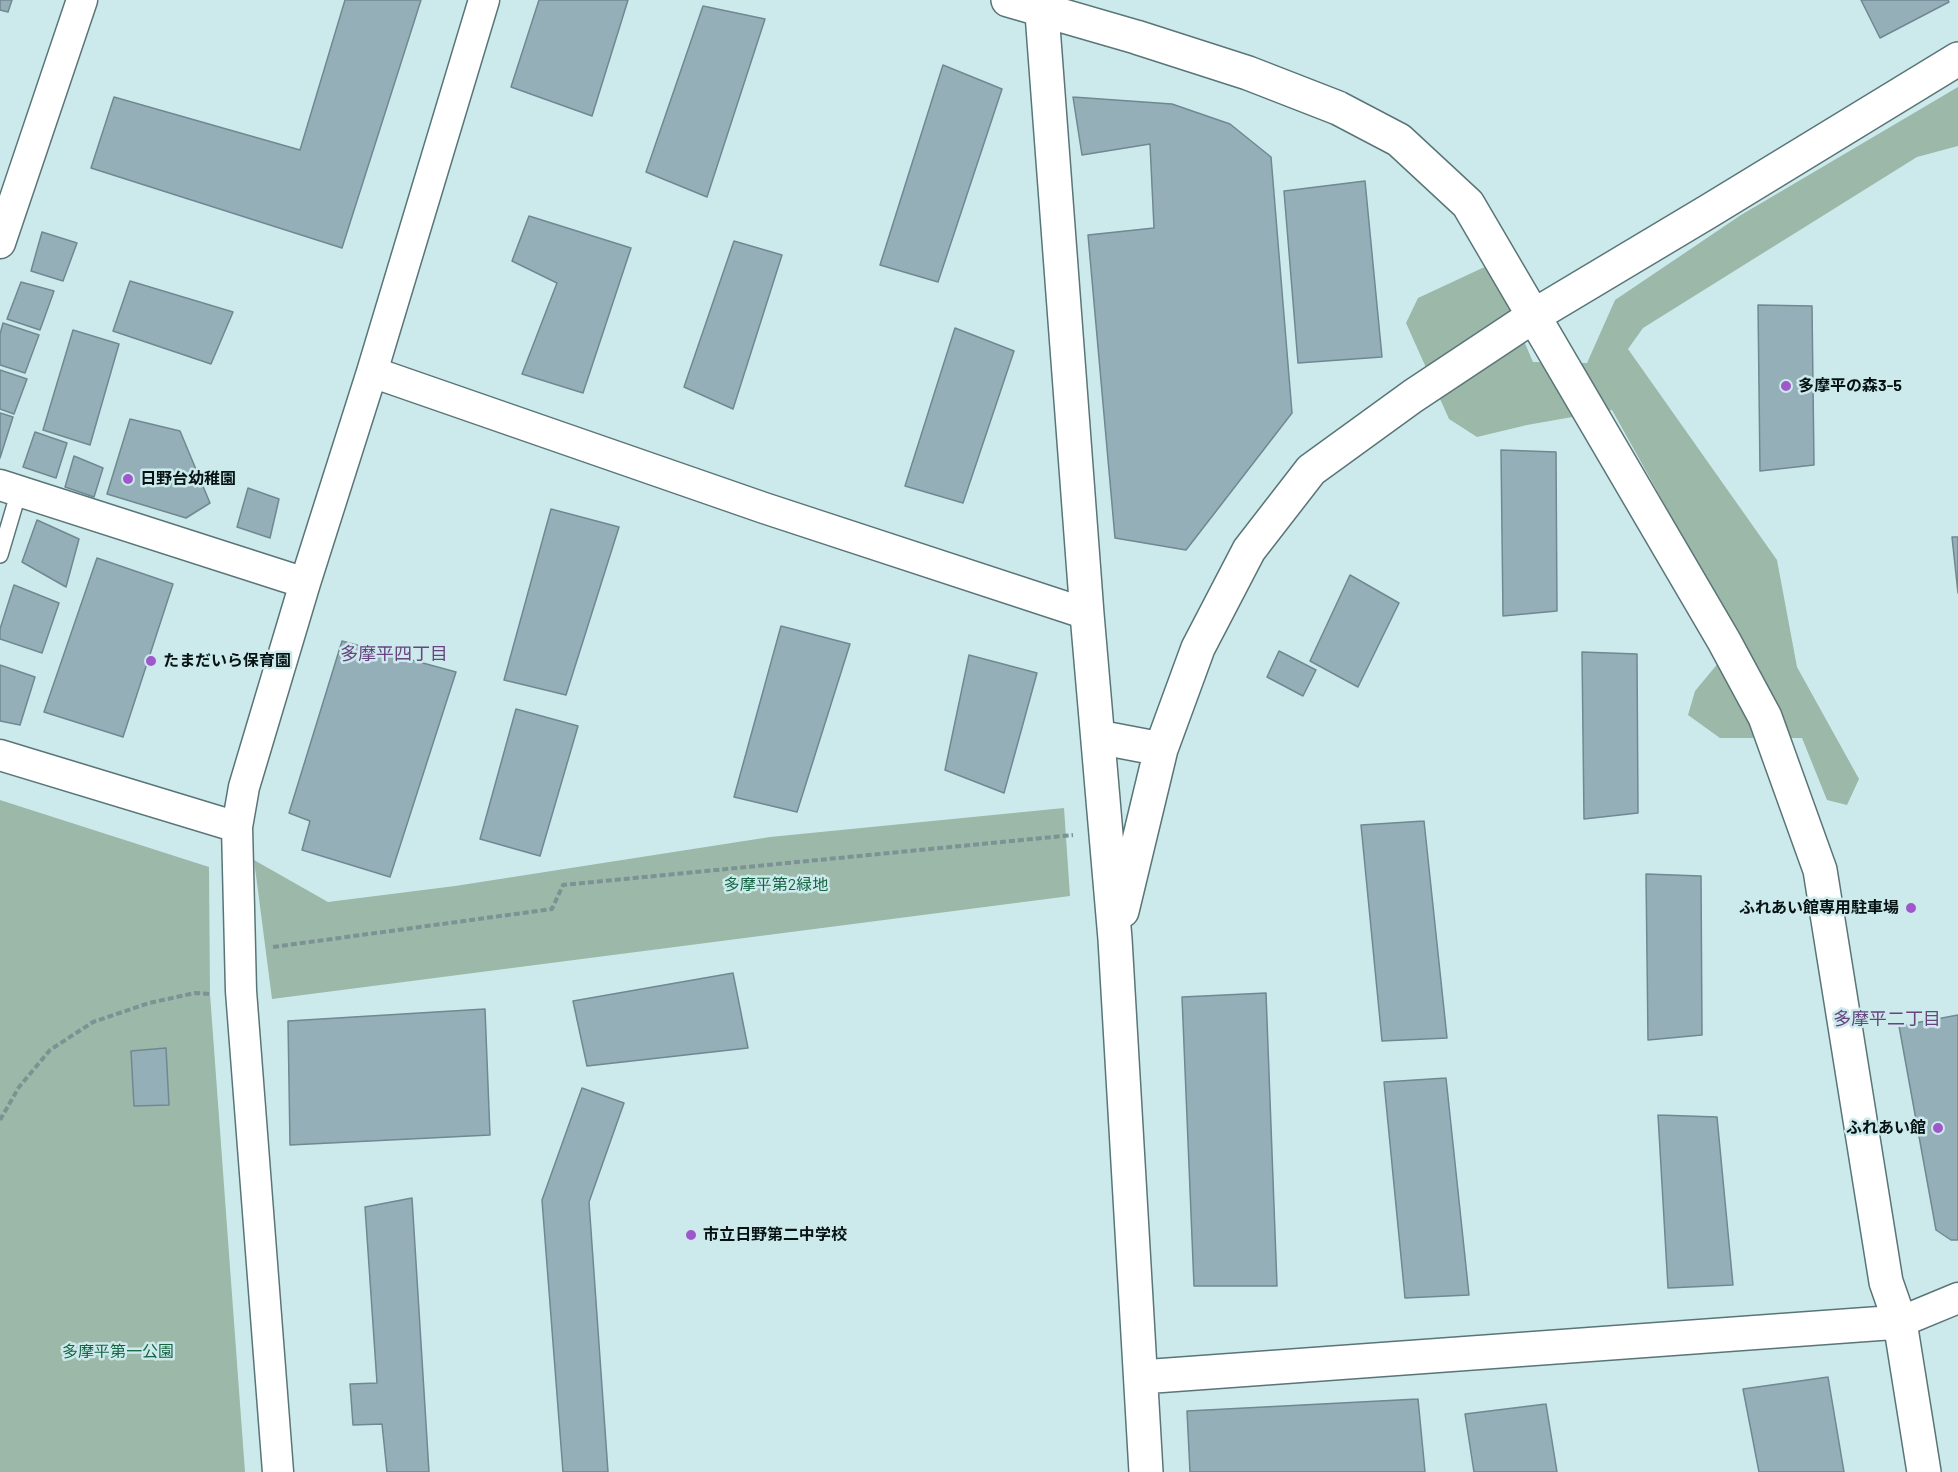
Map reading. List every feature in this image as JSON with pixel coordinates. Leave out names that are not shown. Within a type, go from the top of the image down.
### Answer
[{"type":"street","points":[[0,243],[82,0]]},
{"type":"street","points":[[278,1472],[241,991],[237,827],[244,788],[484,0]]},
{"type":"street","points":[[1008,0],[1042,5],[1248,74],[1338,108],[1399,140],[1468,204],[1724,641],[1765,717],[1820,870],[1886,1282],[1900,1322],[1923,1472]]},
{"type":"street","points":[[1042,5],[1087,614],[1115,939],[1146,1472]]},
{"type":"street","points":[[1115,939],[1161,749],[1198,648],[1249,550],[1311,470],[1413,396],[1534,315],[1958,59]]},
{"type":"street","points":[[372,372],[764,508],[1087,614]]},
{"type":"street","points":[[9,488],[306,583]]},
{"type":"street","points":[[1098,737],[1161,749]]},
{"type":"street","points":[[0,755],[237,827]]},
{"type":"street","points":[[1141,1377],[1900,1322],[1958,1298]]},
{"type":"lane","points":[[0,555],[9,488]]},
{"type":"path","points":[[239,951],[552,909],[563,885],[1106,831]]},
{"type":"path","points":[[0,1120],[19,1087],[50,1050],[93,1022],[149,1003],[195,993],[241,991]]},
{"type":"green space","points":[[1958,87],[1958,146],[1917,157],[1643,328],[1628,349],[1777,560],[1797,667],[1859,779],[1847,805],[1827,800],[1802,738],[1720,738],[1688,715],[1695,691],[1739,638],[1612,410],[1527,425],[1477,437],[1449,419],[1406,323],[1418,298],[1491,264],[1533,362],[1587,363],[1615,300],[1741,215]]},
{"type":"green space","name":"多摩平第一公園","points":[[0,800],[209,867],[210,994],[245,1472],[0,1472]]},
{"type":"green space","name":"多摩平第2緑地","points":[[1064,808],[1070,896],[272,999],[254,860],[328,902],[455,886],[770,837]]},
{"type":"building","points":[[0,0],[12,0],[8,12],[0,10]]},
{"type":"building","points":[[345,0],[421,0],[342,248],[91,168],[114,97],[300,150]]},
{"type":"building","points":[[539,0],[628,0],[592,116],[511,87]]},
{"type":"building","points":[[1861,0],[1948,0],[1949,2],[1880,38]]},
{"type":"building","points":[[703,6],[765,19],[707,197],[646,172]]},
{"type":"building","points":[[943,65],[1002,89],[938,282],[880,265]]},
{"type":"building","points":[[1073,97],[1172,104],[1230,124],[1271,157],[1292,413],[1186,550],[1115,538],[1088,235],[1154,228],[1150,144],[1082,155]]},
{"type":"building","points":[[1365,181],[1382,357],[1298,363],[1284,191]]},
{"type":"building","points":[[529,216],[631,248],[583,393],[522,374],[557,283],[512,261]]},
{"type":"building","points":[[42,232],[77,243],[63,281],[31,271]]},
{"type":"building","points":[[734,241],[782,255],[733,409],[684,387]]},
{"type":"building","points":[[130,281],[233,312],[211,364],[113,331]]},
{"type":"building","points":[[21,282],[54,291],[40,330],[7,319]]},
{"type":"building","name":"多摩平の森3-5","points":[[1758,305],[1812,306],[1814,465],[1760,471]]},
{"type":"building","points":[[3,323],[39,335],[25,373],[0,365],[0,334]]},
{"type":"building","points":[[955,328],[1014,351],[963,503],[905,486]]},
{"type":"building","points":[[73,330],[119,344],[90,445],[43,430]]},
{"type":"building","points":[[0,370],[27,379],[14,414],[0,409]]},
{"type":"building","points":[[0,413],[13,417],[0,458]]},
{"type":"building","points":[[130,419],[180,431],[210,503],[186,518],[107,494]]},
{"type":"building","points":[[35,432],[67,443],[56,478],[23,467]]},
{"type":"building","points":[[1501,450],[1556,452],[1557,611],[1503,616]]},
{"type":"building","points":[[74,456],[103,468],[94,497],[65,487]]},
{"type":"building","points":[[248,488],[279,499],[270,538],[237,527]]},
{"type":"building","points":[[551,509],[619,527],[566,695],[504,680]]},
{"type":"building","points":[[37,520],[79,539],[66,587],[22,562]]},
{"type":"building","points":[[1952,537],[1958,537],[1958,593]]},
{"type":"building","points":[[97,558],[173,584],[123,737],[44,712]]},
{"type":"building","points":[[1350,575],[1399,603],[1358,687],[1310,661]]},
{"type":"building","points":[[14,585],[59,603],[42,653],[0,639],[0,629]]},
{"type":"building","points":[[781,626],[850,644],[797,812],[734,797]]},
{"type":"building","points":[[342,641],[456,672],[390,877],[302,850],[310,821],[289,813]]},
{"type":"building","points":[[1279,651],[1316,670],[1303,696],[1267,677]]},
{"type":"building","points":[[1582,652],[1637,654],[1638,813],[1584,819]]},
{"type":"building","points":[[969,655],[1037,673],[1004,793],[945,770]]},
{"type":"building","points":[[0,665],[35,677],[20,725],[0,721]]},
{"type":"building","points":[[516,709],[578,726],[540,856],[480,839]]},
{"type":"building","points":[[1424,821],[1447,1038],[1382,1041],[1361,825]]},
{"type":"building","points":[[1646,874],[1701,876],[1702,1035],[1648,1040]]},
{"type":"building","points":[[733,973],[748,1048],[587,1066],[573,1001]]},
{"type":"building","points":[[1266,993],[1277,1286],[1194,1286],[1182,997]]},
{"type":"building","points":[[485,1009],[490,1135],[290,1145],[288,1021]]},
{"type":"building","name":"ふれあい館","points":[[1958,1015],[1958,1240],[1951,1240],[1936,1230],[1899,1026]]},
{"type":"building","points":[[166,1048],[169,1105],[134,1106],[131,1051]]},
{"type":"building","points":[[1446,1078],[1469,1295],[1405,1298],[1384,1082]]},
{"type":"building","points":[[582,1088],[624,1103],[589,1202],[608,1472],[563,1472],[542,1200]]},
{"type":"building","points":[[1658,1115],[1717,1117],[1733,1285],[1668,1288]]},
{"type":"building","points":[[412,1198],[429,1472],[387,1472],[382,1424],[353,1425],[350,1384],[377,1383],[365,1207]]},
{"type":"building","points":[[1828,1377],[1844,1472],[1759,1472],[1743,1389]]},
{"type":"building","points":[[1418,1399],[1425,1472],[1190,1472],[1187,1411]]},
{"type":"building","points":[[1546,1404],[1557,1472],[1474,1472],[1465,1414]]},
{"type":"place","name":"多摩平の森3-5","points":[[1786,386]]},
{"type":"place","name":"日野台幼稚園","points":[[128,479]]},
{"type":"place","name":"たまだいら保育園","points":[[151,661]]},
{"type":"place","name":"ふれあい館専用駐車場","points":[[1911,908]]},
{"type":"place","name":"ふれあい館","points":[[1938,1128]]},
{"type":"place","name":"市立日野第二中学校","points":[[691,1235]]},
{"type":"district","name":"多摩平四丁目","points":[[394,654]]},
{"type":"district","name":"多摩平二丁目","points":[[1887,1019]]}]
